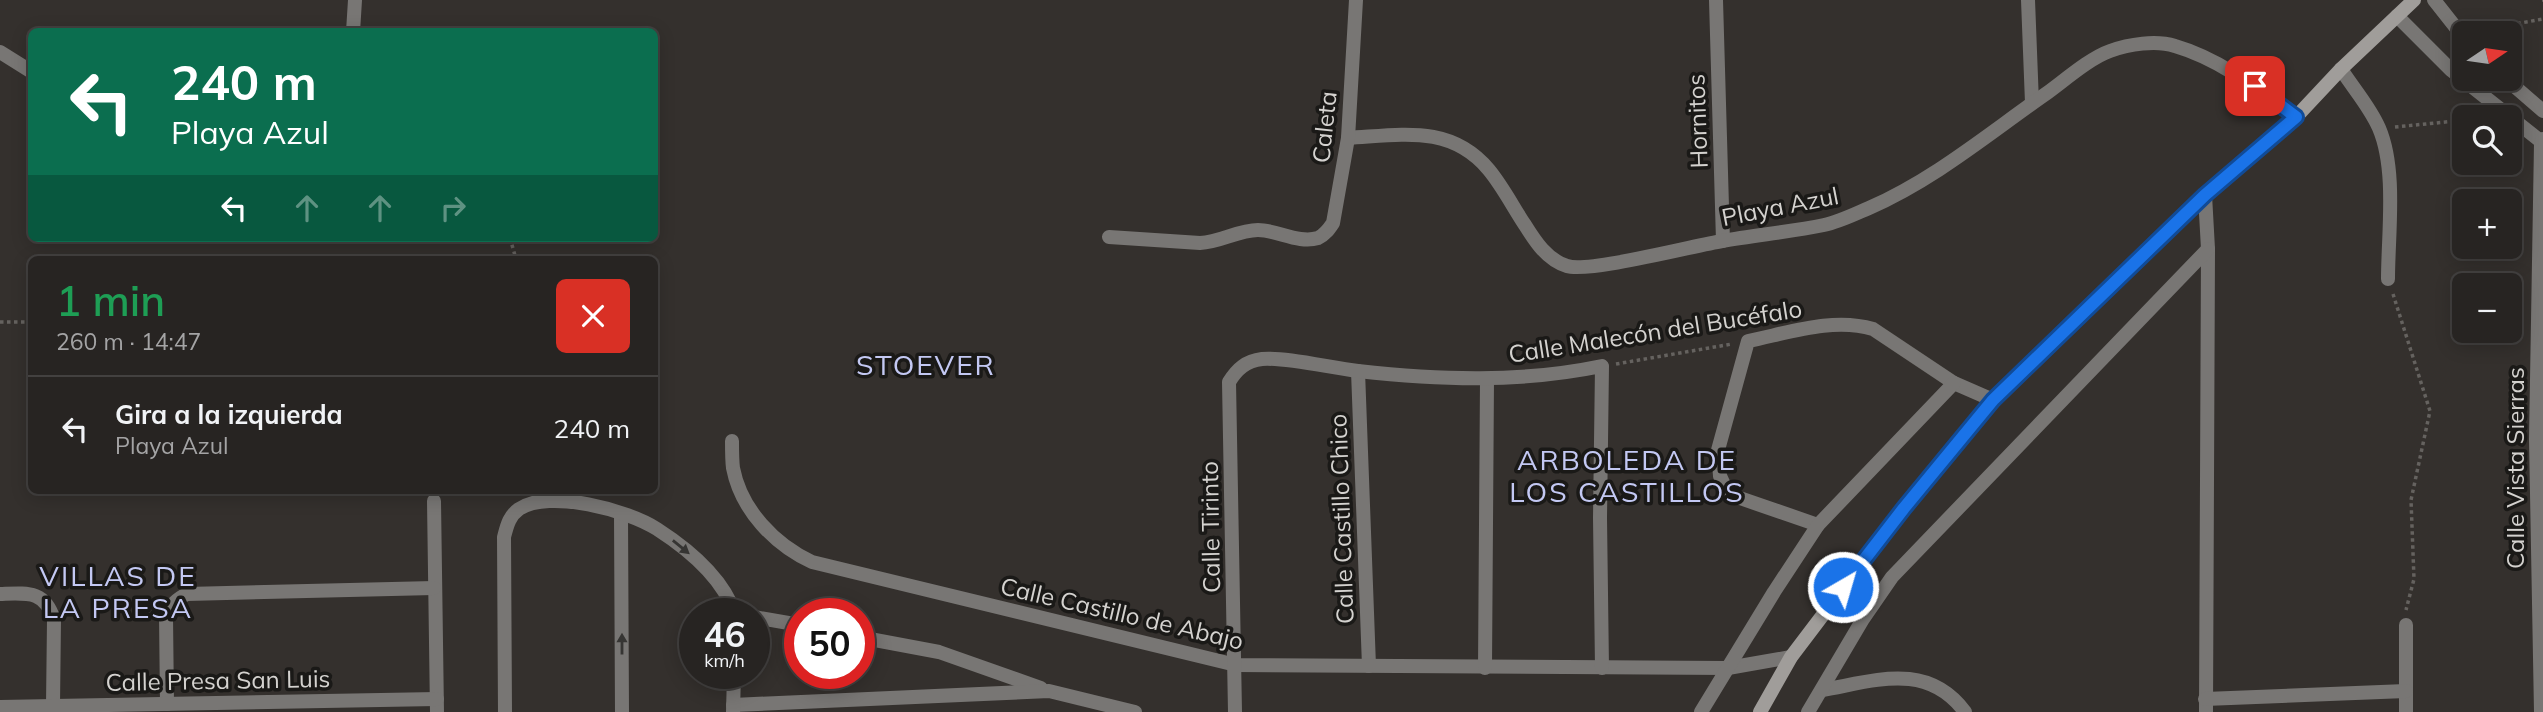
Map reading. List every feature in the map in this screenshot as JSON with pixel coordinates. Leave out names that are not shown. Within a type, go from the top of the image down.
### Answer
[{"type":"main road","points":[[1760,712],[1791,657],[1904,508],[1993,400],[2205,195],[2296,117],[2341,69],[2414,0]]},
{"type":"street","points":[[353,28],[355,0]]},
{"type":"street","name":"Caleta","points":[[1108,237],[1212,243],[1237,233],[1262,230],[1304,239],[1317,238],[1327,232],[1333,223],[1348,138],[1356,0]]},
{"type":"street","name":"Hornitos","points":[[1716,0],[1723,241]]},
{"type":"street","points":[[2028,0],[2032,103]]},
{"type":"street","points":[[2434,0],[2452,23]]},
{"type":"street","points":[[2397,16],[2451,70],[2542,142]]},
{"type":"street","name":"Playa Azul","points":[[1348,138],[1417,134],[1447,138],[1489,169],[1538,245],[1555,260],[1569,267],[1591,266],[1827,224],[1860,212],[1939,172],[2032,103],[2109,51],[2147,43],[2173,45],[2212,61],[2255,86],[2296,117]]},
{"type":"street","points":[[0,52],[28,70]]},
{"type":"street","points":[[2341,69],[2379,129],[2389,189],[2388,279]]},
{"type":"street","points":[[2520,91],[2543,111]]},
{"type":"street","name":"Calle Vista Sierras","points":[[2541,712],[2536,439],[2542,142]]},
{"type":"street","points":[[2205,195],[2208,249],[2205,706],[2406,691]]},
{"type":"street","points":[[1808,712],[1863,619],[1892,577],[2208,249]]},
{"type":"street","name":"Calle Malecón del Bucéfalo","points":[[1748,341],[1840,324],[1858,325],[1873,329],[1954,383],[1993,400]]},
{"type":"street","points":[[1748,341],[1718,450],[1720,476],[1725,487],[1737,497],[1818,525]]},
{"type":"street","name":"Calle Malecón del Bucéfalo","points":[[1229,383],[1243,365],[1266,359],[1358,371],[1487,380],[1555,374],[1602,366]]},
{"type":"street","points":[[1602,366],[1602,668]]},
{"type":"street","name":"Calle Castillo Chico","points":[[1358,371],[1369,666]]},
{"type":"street","points":[[1485,668],[1487,380]]},
{"type":"street","name":"Calle Tirinto","points":[[1229,383],[1236,712]]},
{"type":"street","points":[[1701,712],[1818,525],[1954,383]]},
{"type":"street","name":"Calle Castillo de Abajo","points":[[732,441],[733,469],[741,492],[752,511],[781,544],[812,562],[1236,665],[1728,668],[1791,657]]},
{"type":"street","points":[[434,501],[437,706]]},
{"type":"street","points":[[505,712],[504,537],[510,518],[517,510],[535,501],[562,501],[595,506],[654,527],[680,545],[729,598]]},
{"type":"street","points":[[621,514],[622,712]]},
{"type":"street","points":[[167,704],[166,615],[178,598],[187,594],[434,588]]},
{"type":"street","points":[[0,594],[33,595],[51,609],[54,620],[53,705]]},
{"type":"street","points":[[2406,625],[2406,712]]},
{"type":"street","points":[[875,640],[940,652],[1054,692],[1135,712]]},
{"type":"street","points":[[1822,690],[1881,680],[1919,679],[1948,692],[1965,712]]},
{"type":"street","points":[[734,689],[733,709],[1054,692]]},
{"type":"street","name":"Calle Presa San Luis","points":[[0,707],[167,704],[437,706]]},
{"type":"path","points":[[2522,23],[2543,19]]},
{"type":"path","points":[[2379,129],[2452,121]]},
{"type":"path","points":[[2388,279],[2430,411],[2411,500],[2414,579],[2406,608],[2406,625]]},
{"type":"path","points":[[0,322],[28,322]]},
{"type":"path","name":"Calle Malecón del Bucéfalo","points":[[1602,366],[1748,341]]},
{"type":"district","name":"STOEVER","points":[[926,364]]},
{"type":"district","name":"ARBOLEDA DE LOS CASTILLOS","points":[[1627,475]]},
{"type":"district","name":"VILLAS DE LA PRESA","points":[[118,591]]},
{"type":"route","points":[[1843,587],[1993,400],[2205,195],[2296,117],[2255,86]]}]
